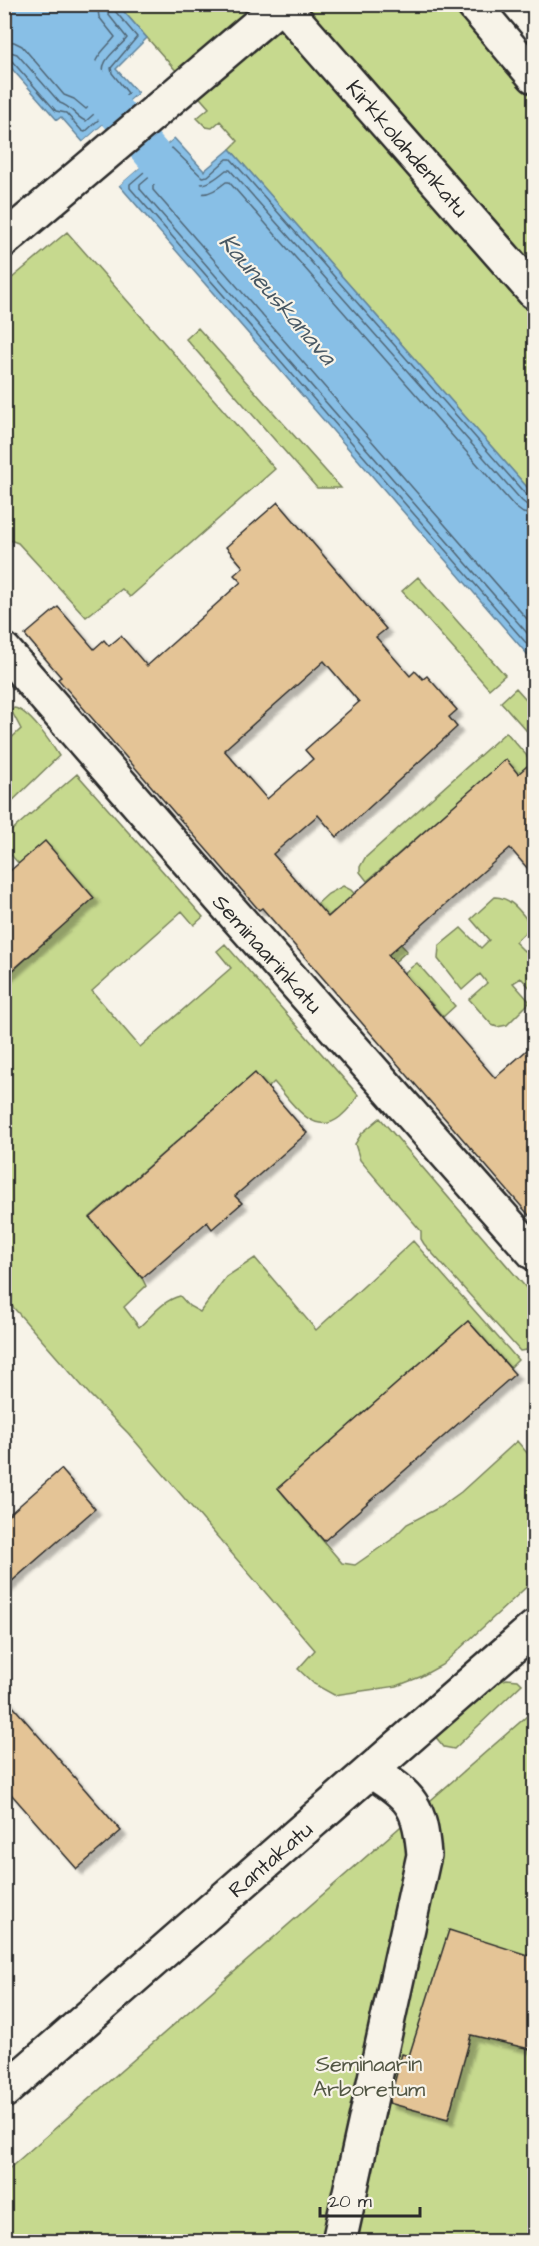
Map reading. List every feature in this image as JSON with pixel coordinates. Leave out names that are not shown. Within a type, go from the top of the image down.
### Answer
[{"type":"street","points":[[472,4],[534,76]]},
{"type":"street","points":[[4,240],[281,5]]},
{"type":"street","name":"Kirkkolahdenkatu","points":[[281,5],[534,292]]},
{"type":"street","name":"Seminaarinkatu","points":[[4,650],[534,1253]]},
{"type":"street","name":"Rantakatu","points":[[4,2091],[534,1628]]},
{"type":"street","points":[[339,2241],[424,1855],[419,1820],[411,1803],[400,1790],[371,1771]]},
{"type":"green space","points":[[118,5],[455,5],[534,95],[534,495],[230,149],[238,141],[220,121],[212,128],[206,127],[197,118],[209,108]]},
{"type":"green space","points":[[67,232],[275,469],[130,597],[122,589],[86,617],[18,543],[4,538],[5,284]]},
{"type":"green space","points":[[198,328],[341,488],[317,488],[186,339]]},
{"type":"green space","points":[[418,577],[505,675],[489,689],[402,591]]},
{"type":"green space","points":[[516,688],[534,708],[534,739],[501,702]]},
{"type":"green space","points":[[14,708],[33,721],[59,756],[5,808],[5,744],[21,729],[11,710]]},
{"type":"green space","points":[[506,732],[534,764],[534,774],[528,766],[518,774],[506,760],[367,881],[360,872],[365,858]]},
{"type":"green space","points":[[77,774],[203,917],[194,925],[182,911],[92,991],[140,1047],[231,968],[217,951],[225,944],[358,1095],[340,1117],[330,1123],[321,1123],[303,1114],[274,1082],[268,1088],[254,1074],[90,1217],[142,1278],[146,1286],[124,1307],[139,1327],[163,1305],[180,1296],[189,1306],[200,1312],[226,1277],[255,1258],[316,1330],[413,1241],[518,1360],[510,1368],[468,1321],[278,1488],[342,1563],[355,1565],[391,1540],[407,1524],[440,1507],[461,1492],[517,1441],[534,1461],[534,1580],[442,1665],[397,1686],[334,1695],[314,1684],[298,1669],[315,1650],[128,1433],[90,1395],[5,1298],[5,978],[37,949],[31,941],[19,864],[5,848],[4,837]]},
{"type":"green space","points":[[343,886],[351,890],[407,951],[388,968],[334,911],[297,944],[297,922],[328,894]]},
{"type":"green space","points":[[495,897],[512,903],[532,926],[515,942],[524,951],[534,941],[534,992],[521,978],[513,983],[530,1002],[507,1025],[497,1027],[492,1025],[469,999],[487,983],[480,974],[462,990],[438,959],[439,946],[461,928],[481,948],[489,940],[471,919]]},
{"type":"green space","points":[[417,963],[455,1006],[443,1017],[430,1002],[422,1009],[404,973]]},
{"type":"green space","points":[[380,1118],[534,1297],[534,1349],[520,1351],[424,1244],[421,1231],[360,1160],[355,1144],[362,1133]]},
{"type":"green space","points":[[507,1679],[518,1680],[522,1684],[454,1749],[444,1747],[434,1735],[494,1683]]},
{"type":"green space","name":"Seminaarin Arboretum","points":[[534,1710],[534,2241],[5,2241],[4,2173]]},
{"type":"water","points":[[4,5],[118,5],[147,38],[116,69],[138,93],[83,142],[61,117],[57,120],[5,61]]},
{"type":"water","points":[[174,138],[204,171],[230,149],[534,495],[534,662],[119,185]]},
{"type":"pier","points":[[141,91],[140,95],[85,144],[81,144]]},
{"type":"pier","points":[[174,135],[176,136],[117,187],[117,183]]},
{"type":"building","points":[[278,502],[386,629],[376,637],[410,676],[415,671],[423,679],[427,676],[457,710],[449,717],[457,727],[337,837],[318,815],[273,854],[328,917],[506,759],[518,774],[534,760],[534,876],[510,848],[388,955],[495,1078],[534,1044],[534,1221],[262,908],[259,910],[58,679],[61,677],[25,635],[58,607],[94,649],[104,640],[109,646],[121,636],[147,666],[241,582],[234,575],[243,567],[226,547]],"holes":[[[324,661],[359,702],[305,750],[313,759],[267,799],[224,750]]]},
{"type":"building","points":[[45,841],[94,898],[4,978],[4,876]]},
{"type":"building","points":[[255,1073],[307,1133],[235,1196],[242,1203],[212,1229],[207,1222],[142,1278],[90,1218]]},
{"type":"building","points":[[468,1321],[515,1374],[324,1541],[278,1488]]},
{"type":"building","points":[[61,1469],[95,1509],[4,1588],[4,1519]]},
{"type":"building","points":[[4,1696],[121,1831],[77,1869],[4,1786]]},
{"type":"building","points":[[449,1930],[534,1957],[534,2050],[471,2035],[448,2119],[389,2103],[402,2054],[409,2056]]},
{"type":"waterway","name":"Kauneuskanava","points":[[22,4],[185,192]]}]
